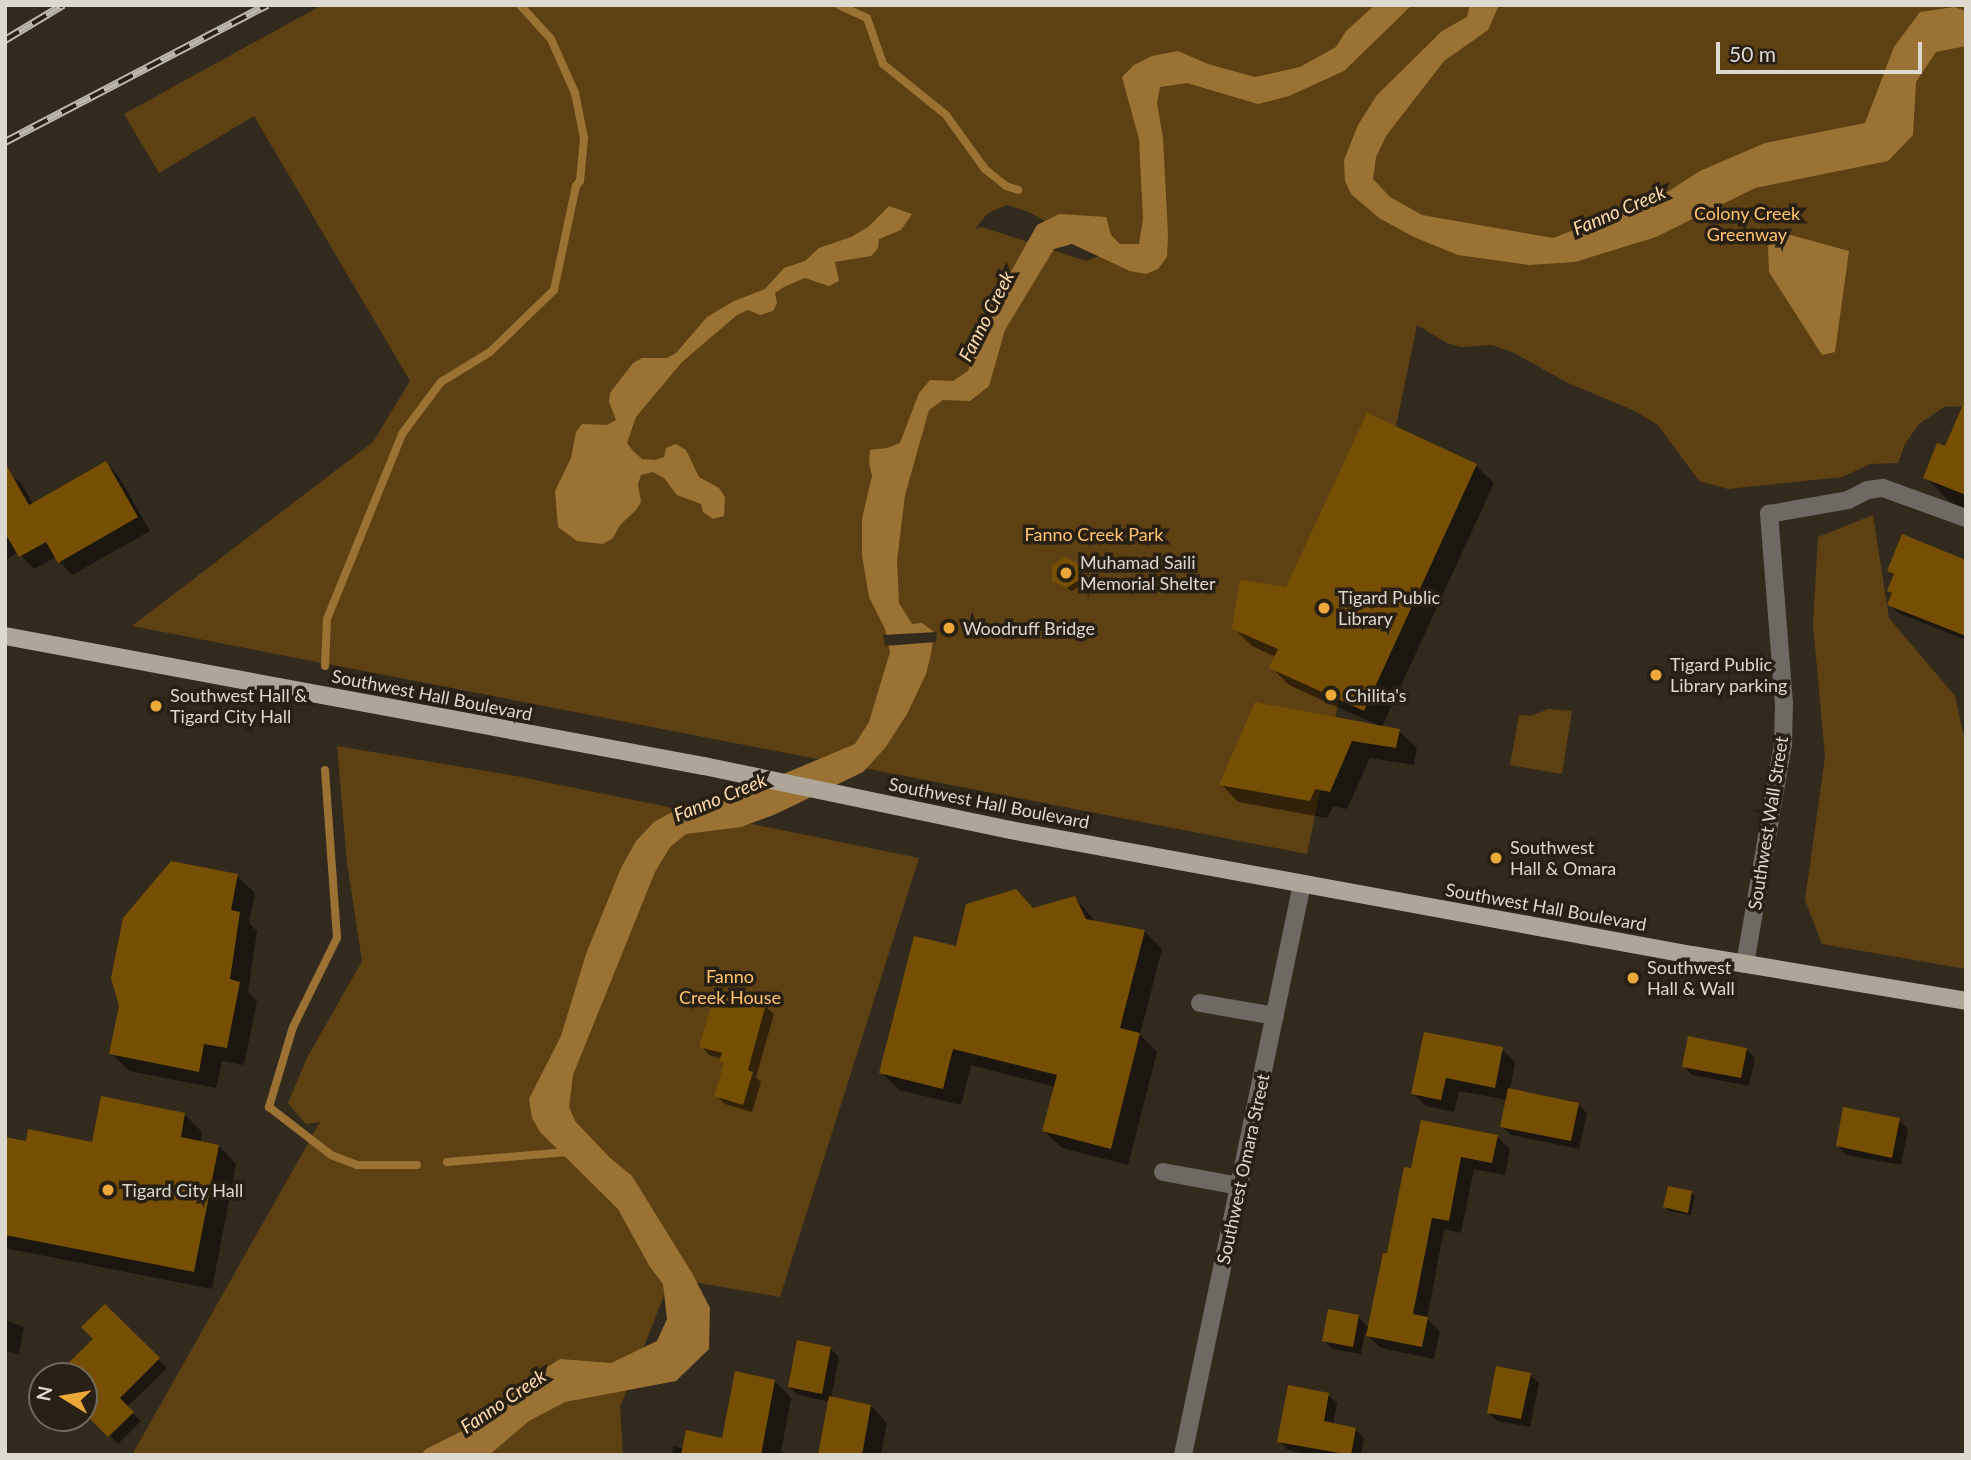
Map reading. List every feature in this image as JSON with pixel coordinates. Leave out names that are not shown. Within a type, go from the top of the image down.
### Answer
[{"type":"main road","name":"Southwest Hall Boulevard","points":[[5,636],[704,766],[1010,830],[1745,964],[1966,1001]]},
{"type":"street","name":"Southwest Wall Street","points":[[1745,964],[1783,744],[1782,678],[1769,514],[1848,500],[1867,490],[1883,488],[1966,518]]},
{"type":"street","name":"Southwest Omara Street","points":[[1183,1455],[1302,884]]},
{"type":"street","points":[[1200,1003],[1275,1016]]},
{"type":"street","points":[[1163,1172],[1239,1186]]},
{"type":"green space","points":[[322,5],[1966,5],[1966,406],[1944,407],[1919,424],[1905,444],[1898,463],[1870,464],[1842,477],[1728,489],[1699,481],[1658,425],[1635,411],[1568,383],[1514,353],[1492,345],[1461,347],[1447,343],[1417,325],[1307,854],[132,626],[373,442],[410,381],[254,116],[159,173],[124,114]],"holes":[[[1007,205],[1029,212],[1081,242],[1107,253],[1086,261],[982,227],[975,229],[988,213]]]},
{"type":"green space","points":[[1873,515],[1889,618],[1955,696],[1966,746],[1966,969],[1822,944],[1805,900],[1825,757],[1813,624],[1818,537]]},
{"type":"green space","points":[[1548,709],[1572,711],[1562,774],[1510,765],[1519,715],[1531,716]]},
{"type":"green space","points":[[337,746],[516,776],[919,858],[780,1297],[671,1278],[620,1407],[623,1455],[132,1455],[320,1122],[306,1124],[288,1103],[307,1058],[362,961],[347,863]]},
{"type":"water","points":[[1375,5],[1412,5],[1344,71],[1289,96],[1258,104],[1187,83],[1160,87],[1157,103],[1163,138],[1167,257],[1158,269],[1146,274],[1130,271],[1072,244],[1054,249],[1005,330],[989,386],[970,401],[943,400],[929,410],[905,495],[897,561],[899,603],[912,624],[922,623],[934,632],[926,674],[907,714],[885,748],[863,772],[776,814],[741,827],[686,834],[670,847],[655,872],[573,1075],[569,1107],[575,1121],[609,1157],[632,1176],[692,1273],[710,1308],[709,1349],[676,1381],[565,1402],[529,1421],[489,1455],[421,1455],[426,1449],[474,1425],[521,1384],[560,1359],[611,1363],[657,1341],[667,1319],[663,1284],[650,1267],[618,1209],[540,1132],[532,1118],[529,1099],[561,1036],[586,954],[621,868],[636,841],[654,822],[676,810],[719,801],[855,744],[869,722],[890,652],[885,629],[869,597],[862,555],[862,519],[872,476],[870,450],[900,443],[919,393],[930,380],[953,381],[968,371],[1000,291],[1037,225],[1059,214],[1106,217],[1111,235],[1120,244],[1139,244],[1143,219],[1139,139],[1122,77],[1134,65],[1152,56],[1178,51],[1208,64],[1255,77],[1300,67],[1336,47],[1346,31]]},
{"type":"water","points":[[1470,5],[1499,5],[1488,30],[1444,61],[1386,136],[1376,157],[1373,179],[1390,197],[1422,215],[1553,238],[1661,196],[1700,171],[1765,143],[1865,123],[1894,47],[1920,12],[1954,7],[1966,11],[1966,46],[1936,52],[1916,82],[1913,135],[1888,161],[1755,188],[1656,237],[1575,262],[1529,265],[1458,255],[1414,237],[1379,218],[1351,194],[1345,181],[1344,160],[1358,125],[1377,95],[1442,31],[1467,17]]},
{"type":"water","points":[[889,206],[912,214],[901,230],[879,239],[878,248],[871,256],[835,262],[839,281],[829,286],[805,278],[784,287],[775,293],[777,303],[773,311],[760,315],[748,310],[737,315],[682,362],[636,417],[627,443],[633,451],[642,459],[655,460],[664,457],[666,448],[676,444],[686,450],[699,477],[719,488],[725,497],[724,516],[713,519],[703,512],[701,504],[677,495],[664,478],[653,472],[641,475],[638,484],[641,502],[620,525],[613,538],[603,544],[577,541],[558,527],[555,491],[571,458],[576,432],[582,424],[607,425],[616,420],[609,402],[610,393],[633,363],[642,358],[667,358],[676,353],[707,317],[734,301],[765,289],[784,268],[805,261],[819,248],[851,237],[868,227]]},
{"type":"water","points":[[1787,234],[1849,251],[1835,352],[1822,355],[1769,272],[1768,246]]},
{"type":"pier","points":[[937,632],[936,642],[885,646],[883,635]]},
{"type":"building","points":[[1966,398],[1966,495],[1923,478],[1937,443],[1945,446]]},
{"type":"building","name":"Tigard Public Library","points":[[1367,413],[1477,464],[1364,711],[1269,668],[1278,649],[1232,629],[1240,580],[1286,587]]},
{"type":"building","points":[[106,461],[138,517],[58,563],[46,542],[19,557],[5,533],[5,463],[29,505]]},
{"type":"building","points":[[1902,534],[1966,560],[1966,636],[1887,605],[1892,593],[1887,591],[1894,574],[1887,571]]},
{"type":"building","name":"Muhamad Saili Memorial Shelter","points":[[1065,557],[1079,564],[1079,580],[1067,588],[1052,581],[1052,565]]},
{"type":"building","points":[[1255,702],[1400,729],[1396,748],[1352,741],[1330,792],[1315,789],[1310,801],[1219,785]]},
{"type":"building","points":[[171,861],[238,874],[231,910],[240,912],[230,979],[240,982],[227,1048],[204,1044],[199,1072],[109,1054],[119,1006],[111,978],[123,918]]},
{"type":"building","points":[[1016,889],[1033,908],[1075,896],[1086,919],[1145,930],[1120,1028],[1140,1033],[1111,1149],[1042,1131],[1057,1075],[953,1049],[943,1089],[879,1073],[914,936],[956,946],[966,904]]},
{"type":"building","name":"Fanno Creek House","points":[[716,989],[766,1004],[748,1070],[753,1072],[743,1105],[714,1096],[724,1063],[719,1061],[722,1053],[699,1047]]},
{"type":"building","points":[[1424,1032],[1503,1047],[1495,1088],[1446,1078],[1441,1100],[1411,1094]]},
{"type":"building","points":[[1688,1036],[1747,1048],[1741,1078],[1682,1067]]},
{"type":"building","points":[[1508,1088],[1579,1103],[1571,1141],[1500,1127]]},
{"type":"building","name":"Tigard City Hall","points":[[101,1096],[185,1113],[181,1137],[219,1145],[194,1272],[5,1235],[5,1137],[26,1141],[28,1129],[92,1142]]},
{"type":"building","points":[[1843,1107],[1900,1118],[1892,1158],[1836,1146]]},
{"type":"building","points":[[1421,1120],[1498,1135],[1492,1163],[1461,1157],[1449,1221],[1432,1218],[1413,1314],[1428,1317],[1422,1347],[1366,1336],[1383,1253],[1387,1253],[1404,1167],[1411,1168]]},
{"type":"building","points":[[1668,1186],[1692,1191],[1688,1213],[1663,1207]]},
{"type":"building","points":[[105,1304],[160,1358],[120,1398],[134,1412],[108,1437],[98,1427],[98,1362],[69,1362],[93,1339],[81,1327]]},
{"type":"building","points":[[1328,1309],[1359,1315],[1353,1347],[1322,1341]]},
{"type":"building","points":[[797,1340],[831,1347],[822,1394],[788,1387]]},
{"type":"building","points":[[1496,1366],[1531,1373],[1521,1419],[1487,1413]]},
{"type":"building","points":[[735,1371],[775,1380],[761,1455],[681,1455],[686,1430],[722,1438]]},
{"type":"building","points":[[1288,1385],[1329,1393],[1324,1421],[1356,1428],[1351,1455],[1277,1442]]},
{"type":"building","points":[[829,1396],[871,1405],[862,1455],[818,1455]]},
{"type":"waterway","name":"Fanno Creek","points":[[325,666],[327,619],[402,434],[441,382],[490,352],[554,290],[576,186],[580,181],[584,138],[575,93],[551,39],[520,5]]},
{"type":"waterway","points":[[839,5],[867,18],[883,64],[946,115],[985,169],[1006,186],[1018,190]]},
{"type":"waterway","name":"Fanno Creek","points":[[325,770],[337,938],[293,1027],[269,1107],[331,1155],[357,1165],[417,1165]]},
{"type":"waterway","name":"Fanno Creek","points":[[447,1162],[568,1152]]},
{"type":"railway","points":[[5,40],[63,5]]},
{"type":"railway","points":[[5,142],[267,5]]},
{"type":"place","name":"Muhamad Saili Memorial Shelter","points":[[1066,573]]},
{"type":"place","name":"Tigard Public Library","points":[[1324,608]]},
{"type":"place","name":"Woodruff Bridge","points":[[949,628]]},
{"type":"place","name":"Tigard Public Library parking","points":[[1656,675]]},
{"type":"place","name":"Chilita's","points":[[1331,695]]},
{"type":"place","name":"Southwest Hall & Tigard City Hall","points":[[156,706]]},
{"type":"place","name":"Southwest Hall & Omara","points":[[1496,858]]},
{"type":"place","name":"Southwest Hall & Wall","points":[[1633,978]]},
{"type":"place","name":"Tigard City Hall","points":[[108,1190]]},
{"type":"park label","name":"Colony Creek Greenway","points":[[1747,224]]},
{"type":"park label","name":"Fanno Creek Park","points":[[1094,534]]}]
